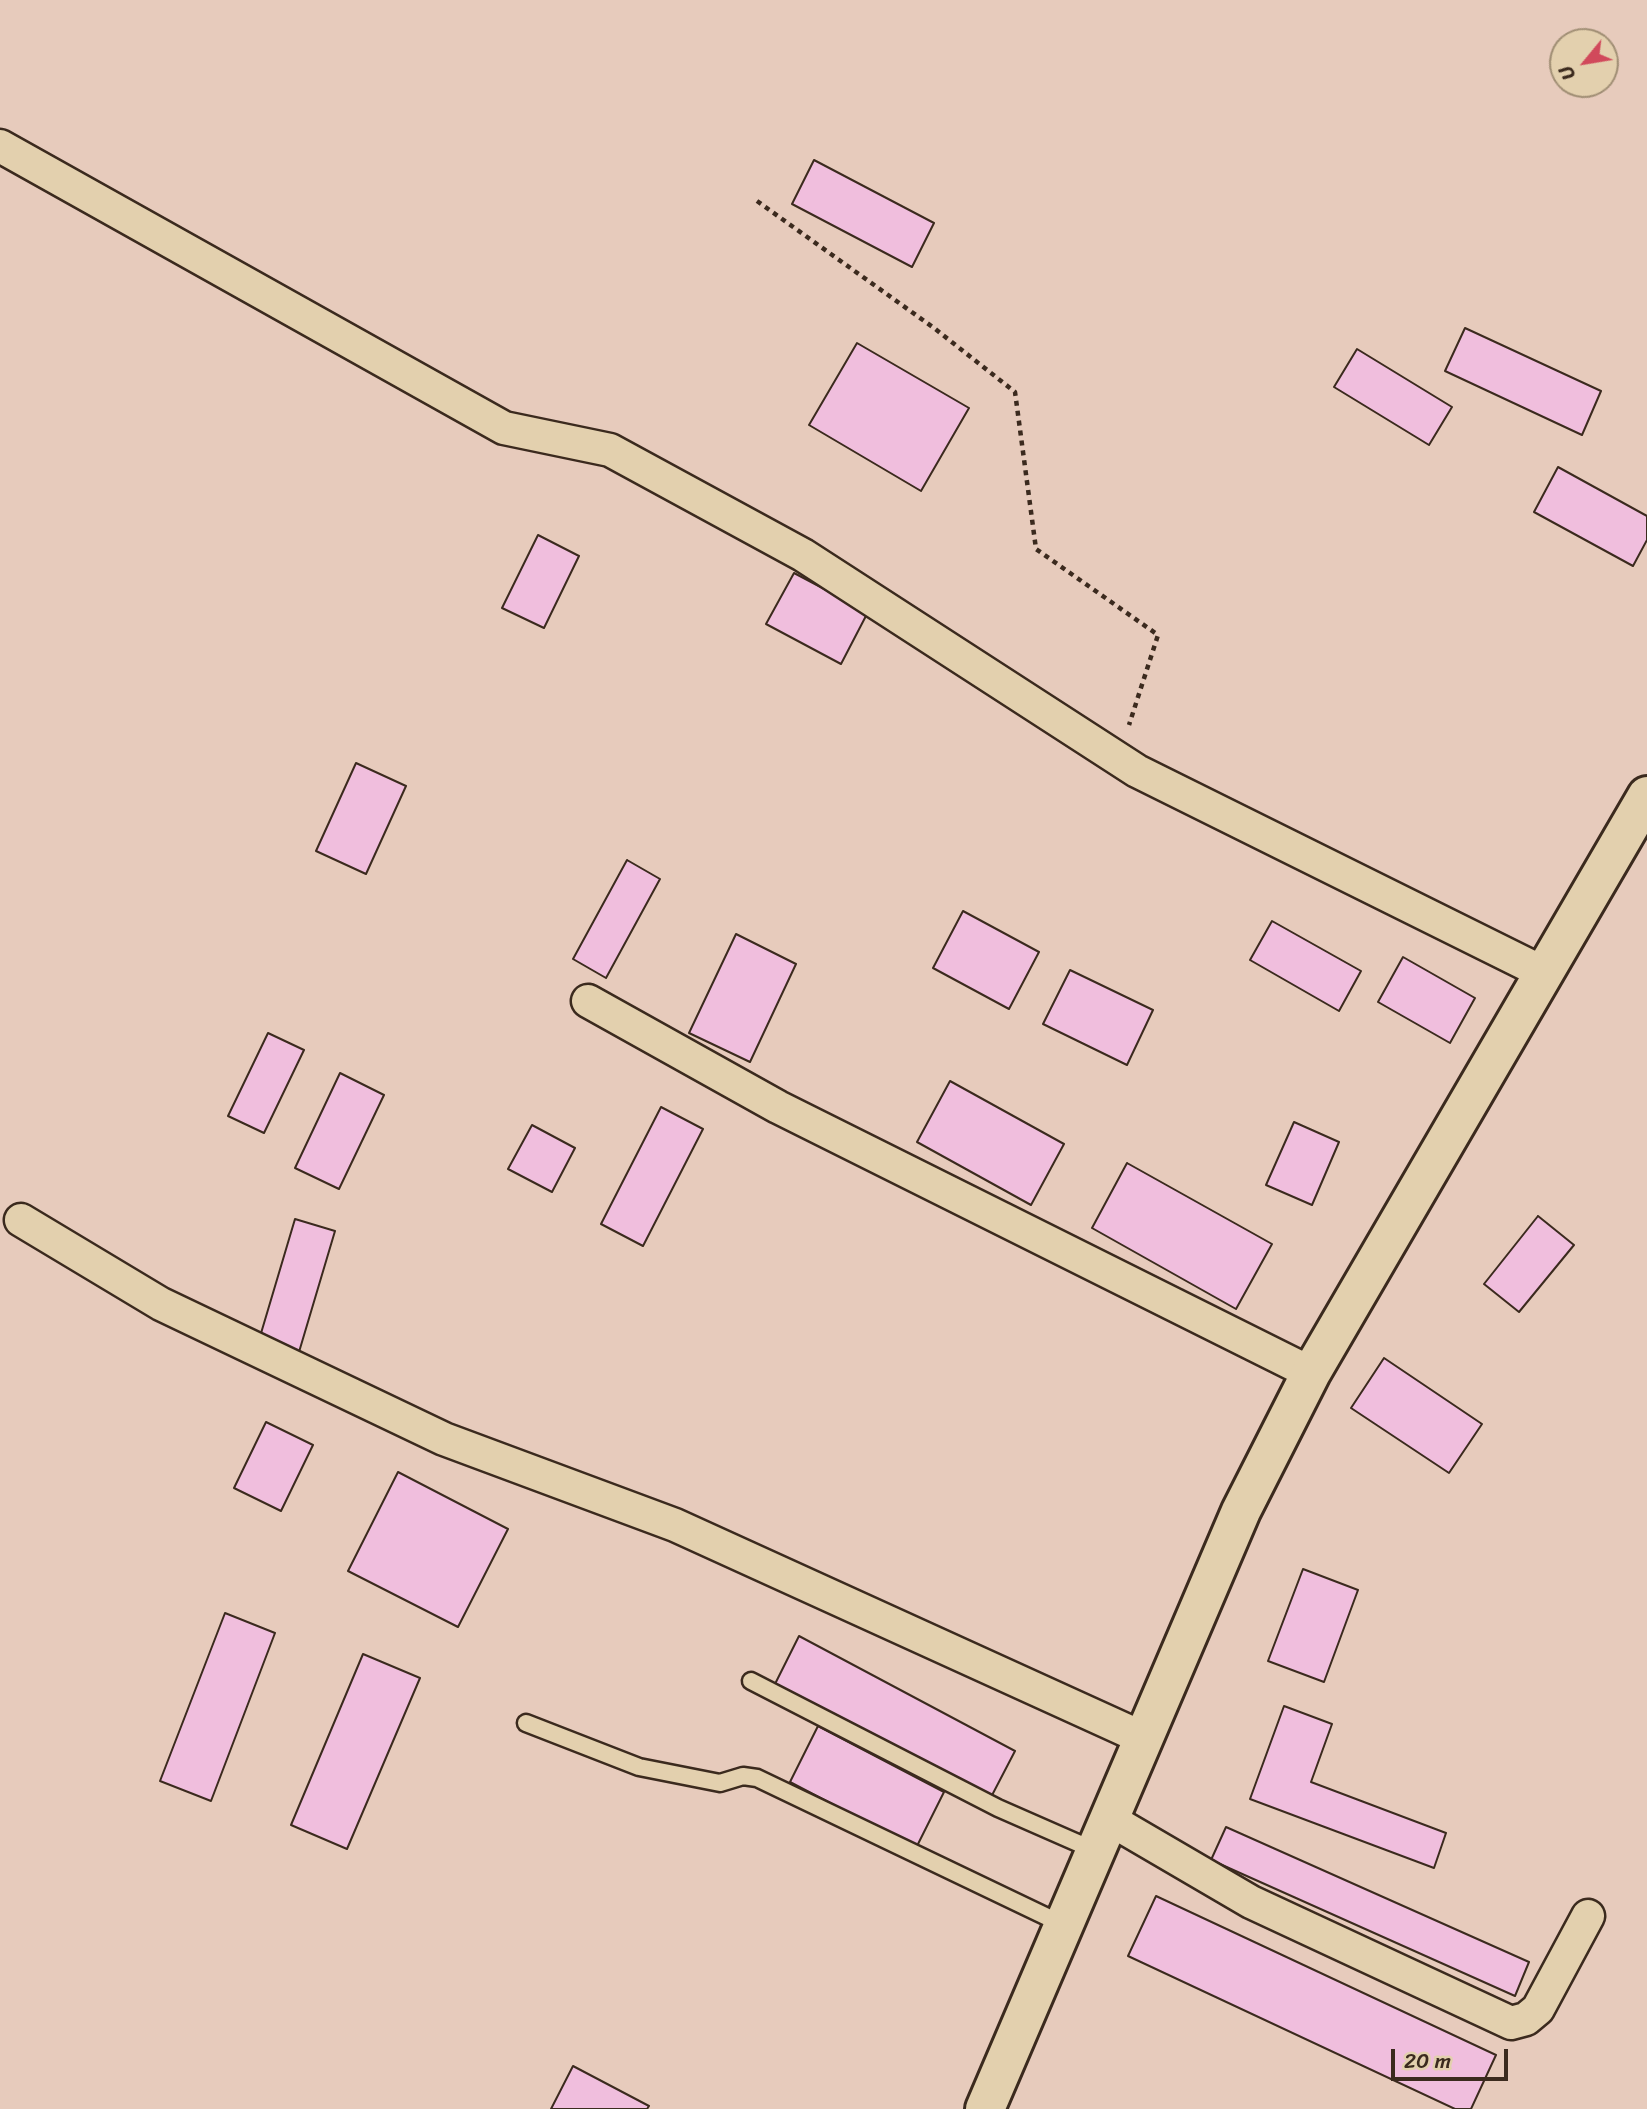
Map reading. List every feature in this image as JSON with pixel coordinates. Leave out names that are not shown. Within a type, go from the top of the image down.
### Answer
[{"type":"street","points":[[0,146],[504,428],[610,450],[791,549],[1137,771],[1542,972]]},
{"type":"street","points":[[985,2109],[1241,1511],[1311,1373],[1542,972],[1647,796]]},
{"type":"street","points":[[588,1000],[778,1108],[1311,1373]]},
{"type":"street","points":[[21,1220],[161,1304],[444,1439],[675,1525],[1143,1738]]},
{"type":"street","points":[[1102,1835],[1511,2023],[1526,2019],[1538,2009],[1588,1916]]},
{"type":"lane","points":[[751,1681],[998,1808],[1102,1835]]},
{"type":"lane","points":[[526,1723],[639,1767],[720,1783],[743,1776],[757,1778],[1064,1925]]},
{"type":"path","points":[[757,201],[934,328],[1015,392],[1036,549],[1158,635],[1123,747],[1137,771]]},
{"type":"building","points":[[814,160],[934,223],[912,267],[792,204]]},
{"type":"building","points":[[1465,328],[1601,391],[1582,435],[1445,371]]},
{"type":"building","points":[[857,343],[969,408],[921,491],[809,425]]},
{"type":"building","points":[[1357,349],[1452,407],[1429,445],[1334,387]]},
{"type":"building","points":[[1558,467],[1647,516],[1647,540],[1633,566],[1534,512]]},
{"type":"building","points":[[538,535],[579,556],[544,628],[502,608]]},
{"type":"building","points":[[794,573],[868,612],[841,664],[766,624]]},
{"type":"building","points":[[356,763],[406,786],[366,874],[316,851]]},
{"type":"building","points":[[627,860],[660,879],[606,978],[573,959]]},
{"type":"building","points":[[963,911],[1039,952],[1009,1009],[933,968]]},
{"type":"building","points":[[1272,921],[1361,971],[1339,1011],[1250,960]]},
{"type":"building","points":[[736,934],[796,964],[750,1062],[689,1033]]},
{"type":"building","points":[[1403,957],[1475,998],[1450,1043],[1378,1002]]},
{"type":"building","points":[[1070,970],[1153,1010],[1127,1065],[1043,1024]]},
{"type":"building","points":[[268,1033],[304,1050],[264,1133],[228,1116]]},
{"type":"building","points":[[340,1073],[384,1095],[339,1189],[295,1168]]},
{"type":"building","points":[[950,1081],[1064,1144],[1031,1205],[917,1142]]},
{"type":"building","points":[[661,1107],[703,1129],[643,1246],[601,1224]]},
{"type":"building","points":[[1294,1122],[1339,1142],[1312,1205],[1266,1185]]},
{"type":"building","points":[[532,1125],[575,1148],[552,1192],[508,1169]]},
{"type":"building","points":[[1127,1163],[1272,1244],[1236,1309],[1092,1228]]},
{"type":"building","points":[[1538,1216],[1574,1245],[1519,1312],[1484,1284]]},
{"type":"building","points":[[295,1219],[335,1231],[299,1352],[259,1340]]},
{"type":"building","points":[[1384,1358],[1482,1424],[1449,1473],[1351,1408]]},
{"type":"building","points":[[266,1422],[313,1445],[281,1511],[234,1488]]},
{"type":"building","points":[[398,1472],[508,1529],[458,1627],[348,1571]]},
{"type":"building","points":[[1303,1569],[1358,1590],[1324,1682],[1268,1661]]},
{"type":"building","points":[[225,1613],[275,1633],[211,1801],[160,1781]]},
{"type":"building","points":[[799,1636],[1015,1751],[989,1801],[774,1686]]},
{"type":"building","points":[[363,1654],[420,1678],[347,1849],[291,1825]]},
{"type":"building","points":[[1284,1706],[1332,1724],[1311,1782],[1446,1833],[1434,1868],[1250,1799]]},
{"type":"building","points":[[818,1726],[944,1792],[916,1848],[790,1782]]},
{"type":"building","points":[[1226,1827],[1529,1962],[1515,1996],[1211,1860]]},
{"type":"building","points":[[1156,1896],[1496,2055],[1471,2109],[1455,2109],[1128,1956]]},
{"type":"building","points":[[573,2066],[649,2106],[647,2109],[551,2109]]}]
